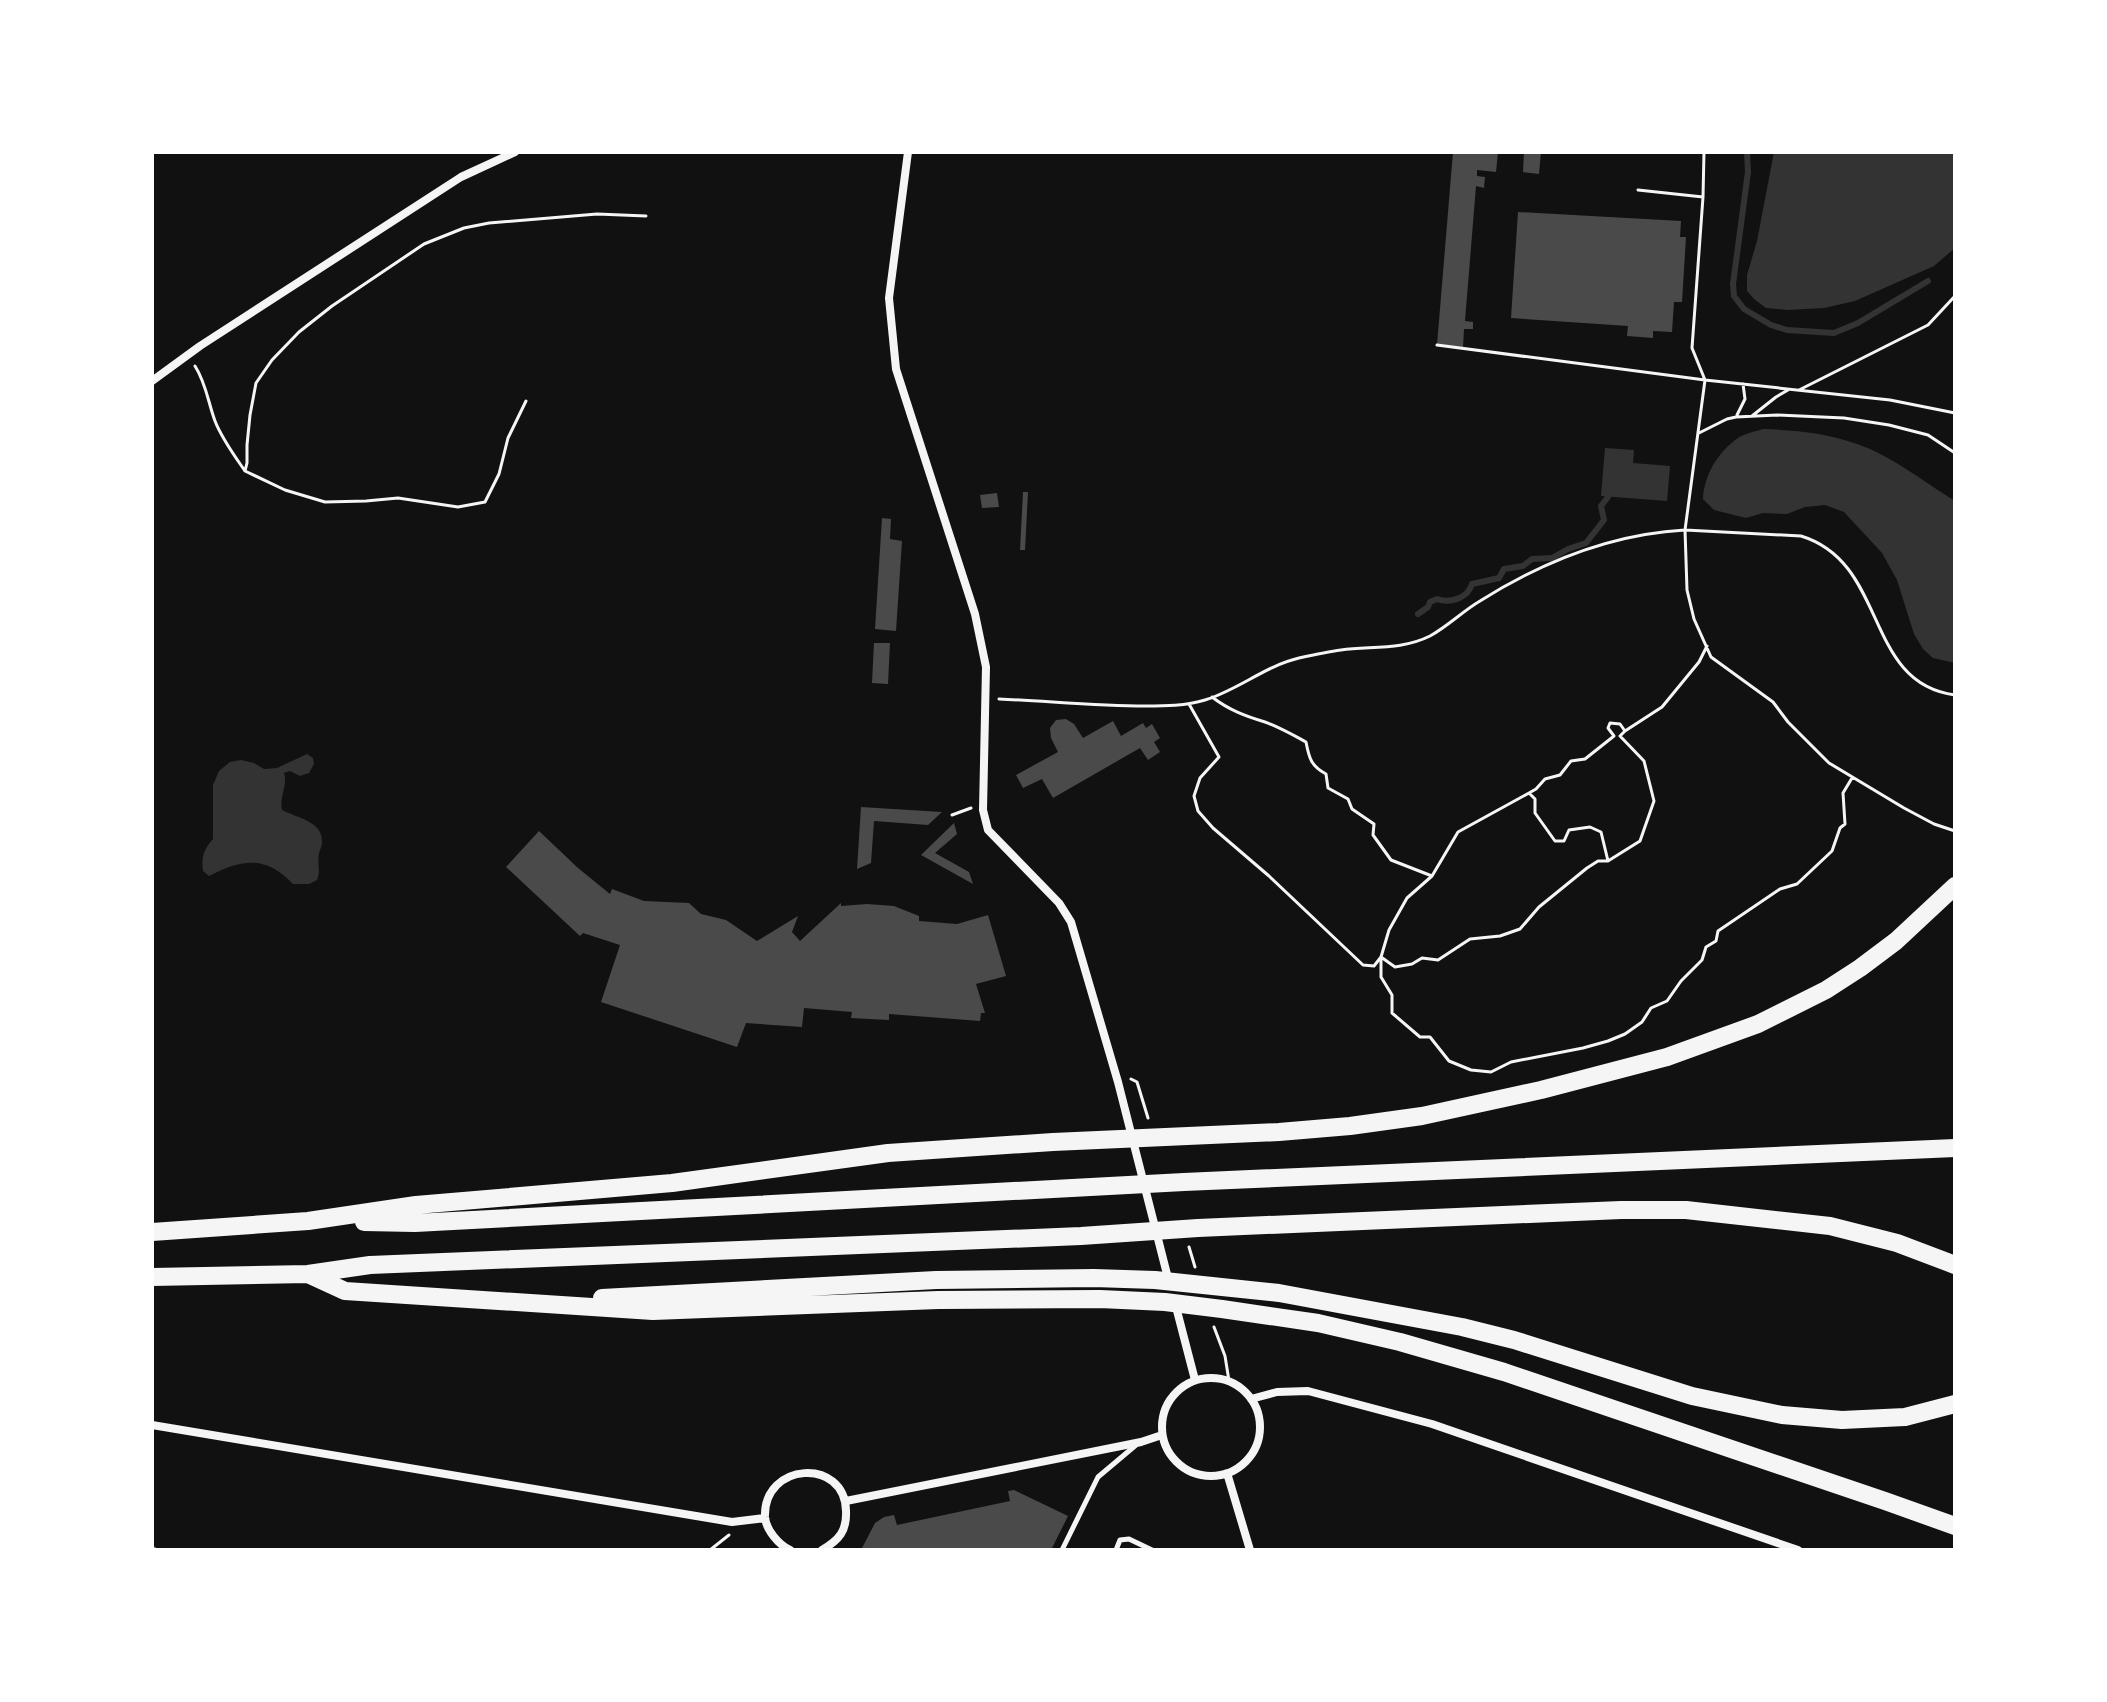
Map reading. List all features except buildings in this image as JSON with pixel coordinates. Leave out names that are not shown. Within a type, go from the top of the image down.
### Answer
[{"type":"highway","points":[[152,1232],[308,1221],[416,1205],[672,1183],[888,1153],[1279,1132],[1422,1116],[1541,1090],[1667,1057],[1758,1024],[1826,990],[1896,941],[1955,886]]},
{"type":"highway","points":[[308,1221],[415,1223],[1184,1182],[1955,1148]]},
{"type":"highway","points":[[152,1277],[308,1274],[370,1265],[1621,1210],[1686,1210],[1830,1226],[1897,1243],[1955,1265]]},
{"type":"highway","points":[[308,1274],[345,1291],[653,1311],[938,1300],[1100,1299],[1165,1302],[1318,1323],[1400,1342],[1504,1372],[1955,1526]]},
{"type":"highway","points":[[507,1300],[596,1299],[936,1280],[1155,1280],[1279,1293],[1462,1327],[1514,1340],[1692,1396],[1782,1415],[1842,1420],[1905,1417],[1955,1404]]},
{"type":"street","points":[[152,381],[187,355],[461,177],[515,152]]},
{"type":"street","points":[[908,152],[889,298],[896,369],[975,614],[986,667],[983,810],[988,830],[1059,903],[1071,922],[1118,1082],[1195,1380]]},
{"type":"street","points":[[1212,1378],[1229,1381],[1241,1388],[1258,1412],[1258,1441],[1246,1461],[1227,1473],[1210,1476],[1194,1473],[1179,1464],[1168,1451],[1162,1435],[1162,1418],[1168,1402],[1180,1389],[1195,1380],[1212,1378]]},
{"type":"street","points":[[1251,1399],[1277,1392],[1308,1391],[1432,1424],[1798,1550]]},
{"type":"street","points":[[152,1425],[732,1522],[765,1518]]},
{"type":"street","points":[[846,1501],[1141,1442],[1162,1435]]},
{"type":"street","points":[[790,1550],[783,1547],[767,1527],[767,1501],[775,1486],[789,1475],[807,1472],[824,1475],[838,1486],[846,1501],[847,1523],[836,1542],[822,1550]]},
{"type":"street","points":[[1227,1473],[1250,1550]]},
{"type":"lane","points":[[1062,1550],[1098,1477],[1141,1442]]},
{"type":"lane","points":[[1116,1550],[1120,1540],[1129,1539],[1141,1548],[1152,1550]]},
{"type":"path","points":[[1704,152],[1692,348],[1705,380],[1685,530],[1687,590],[1694,619],[1711,657],[1773,702],[1788,722],[1829,763],[1934,824],[1955,831]]},
{"type":"path","points":[[1638,190],[1703,197]]},
{"type":"path","points":[[245,471],[256,383],[272,360],[299,332],[332,306],[424,244],[464,228],[489,223],[597,214],[646,216]]},
{"type":"path","points":[[1799,390],[1928,325],[1955,296]]},
{"type":"path","points":[[1437,345],[1705,380],[1890,400],[1955,413]]},
{"type":"path","points":[[187,355],[203,378],[215,420],[227,445],[245,471],[285,490],[325,502],[398,498],[458,507],[485,502],[499,474],[508,438],[526,401]]},
{"type":"path","points":[[1736,417],[1745,399],[1743,384]]},
{"type":"path","points":[[1752,416],[1790,389]]},
{"type":"path","points":[[1699,433],[1736,417],[1844,418],[1928,435],[1955,453]]},
{"type":"path","points":[[987,698],[1123,706],[1189,704],[1212,697],[1297,658],[1342,650],[1410,644],[1432,635],[1479,601],[1530,573],[1592,546],[1685,530],[1801,536],[1830,550],[1841,559],[1866,597],[1895,658],[1906,673],[1928,689],[1955,695]]},
{"type":"path","points":[[1381,957],[1395,967],[1412,964],[1422,958],[1438,960],[1470,939],[1500,936],[1520,929],[1539,907],[1587,868],[1598,861],[1608,861],[1640,841],[1654,801],[1644,761],[1620,736],[1662,707],[1699,662],[1707,646]]},
{"type":"path","points":[[1212,697],[1227,709],[1265,722],[1306,742],[1309,759],[1316,769],[1326,774],[1328,788],[1348,799],[1352,809],[1374,824],[1373,835],[1391,860],[1432,876]]},
{"type":"path","points":[[1189,704],[1219,757],[1200,778],[1194,796],[1198,811],[1363,965],[1374,966],[1381,957]]},
{"type":"path","points":[[1625,731],[1620,724],[1610,723],[1608,728],[1614,736],[1585,759],[1571,761],[1560,775],[1545,779],[1536,789],[1458,832],[1432,876],[1407,898],[1389,930],[1381,957],[1381,977],[1392,995],[1392,1013],[1420,1037],[1430,1037],[1449,1061],[1471,1070],[1491,1072],[1511,1062],[1583,1048],[1625,1034],[1642,1022],[1651,1008],[1667,1001],[1702,960],[1706,947],[1716,941],[1718,931],[1780,889],[1797,884],[1832,851],[1840,828],[1845,824],[1843,793],[1852,778]]},
{"type":"path","points":[[1529,793],[1535,799],[1535,813],[1555,841],[1564,841],[1569,830],[1590,827],[1601,832],[1608,861]]},
{"type":"path","points":[[1216,1333],[1225,1356],[1229,1381]]},
{"type":"path","points":[[710,1550],[729,1534],[732,1522]]},
{"type":"shaded area","points":[[1774,152],[1955,152],[1955,248],[1934,266],[1855,301],[1824,308],[1766,308],[1747,291],[1747,275],[1757,241]]},
{"type":"shaded area","points":[[1763,429],[1810,433],[1857,444],[1895,462],[1955,501],[1955,663],[1933,658],[1923,649],[1914,634],[1897,580],[1882,553],[1844,512],[1825,505],[1805,507],[1787,514],[1763,513],[1746,518],[1714,510],[1703,499],[1709,473],[1724,450],[1741,436]]},
{"type":"shaded area","points":[[1605,448],[1634,450],[1633,463],[1670,466],[1667,501],[1601,496]]},
{"type":"shaded area","points":[[307,754],[313,758],[314,764],[309,773],[300,776],[290,771],[284,773],[281,805],[282,810],[308,821],[321,834],[317,880],[309,884],[293,884],[273,868],[253,863],[232,866],[209,876],[203,871],[204,854],[213,839],[213,785],[219,771],[230,762],[241,760],[264,769],[277,768]]},
{"type":"waterway","points":[[1747,152],[1748,172],[1733,284],[1734,296],[1744,309],[1771,325],[1787,330],[1834,333],[1858,323],[1928,281]]},
{"type":"waterway","points":[[1418,614],[1430,602],[1458,599],[1467,593],[1472,584],[1499,578],[1504,569],[1523,566],[1532,559],[1552,558],[1586,543],[1604,520],[1601,506],[1608,497]]}]
